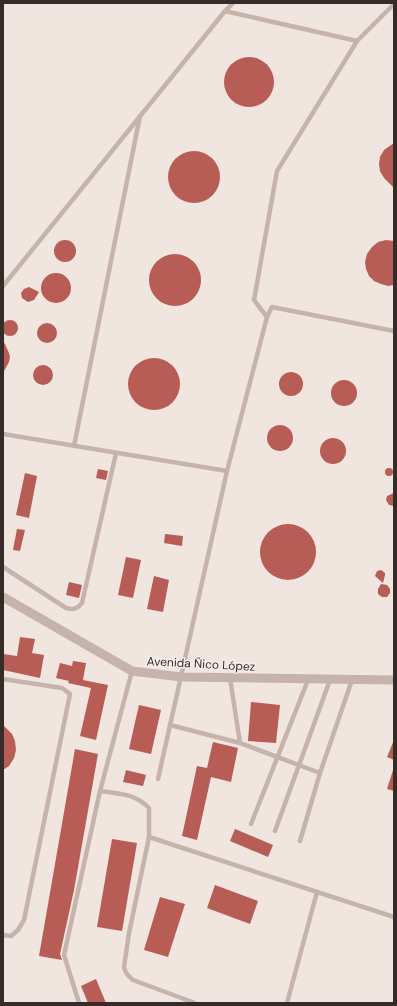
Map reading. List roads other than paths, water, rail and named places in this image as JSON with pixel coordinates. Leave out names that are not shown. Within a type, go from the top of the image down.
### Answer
[{"type":"street","name":"Avenida Ñico López","points":[[3,596],[132,671],[181,677],[308,680],[394,680]]},
{"type":"lane","points":[[3,286],[140,115],[233,3]]},
{"type":"lane","points":[[267,317],[254,300],[277,171],[357,41],[394,4]]},
{"type":"lane","points":[[225,12],[357,41]]},
{"type":"lane","points":[[74,446],[140,115]]},
{"type":"lane","points":[[158,779],[227,471],[267,317],[272,307],[394,331]]},
{"type":"lane","points":[[3,434],[227,471]]},
{"type":"lane","points":[[3,567],[66,608],[78,608],[82,603],[116,453]]},
{"type":"lane","points":[[79,1003],[64,955],[100,790],[132,671]]},
{"type":"lane","points":[[230,678],[240,743]]},
{"type":"lane","points":[[3,679],[62,688],[70,694],[24,920],[18,930],[11,936],[3,935]]},
{"type":"lane","points":[[251,824],[308,680]]},
{"type":"lane","points":[[275,831],[330,680]]},
{"type":"lane","points":[[300,841],[320,773],[352,680]]},
{"type":"lane","points":[[170,724],[240,743],[320,773]]},
{"type":"lane","points":[[100,790],[134,796],[142,800],[149,808],[149,837],[130,933],[124,967],[125,972],[133,980],[195,1003]]},
{"type":"lane","points":[[149,837],[394,917]]},
{"type":"lane","points":[[287,1003],[317,892]]}]
